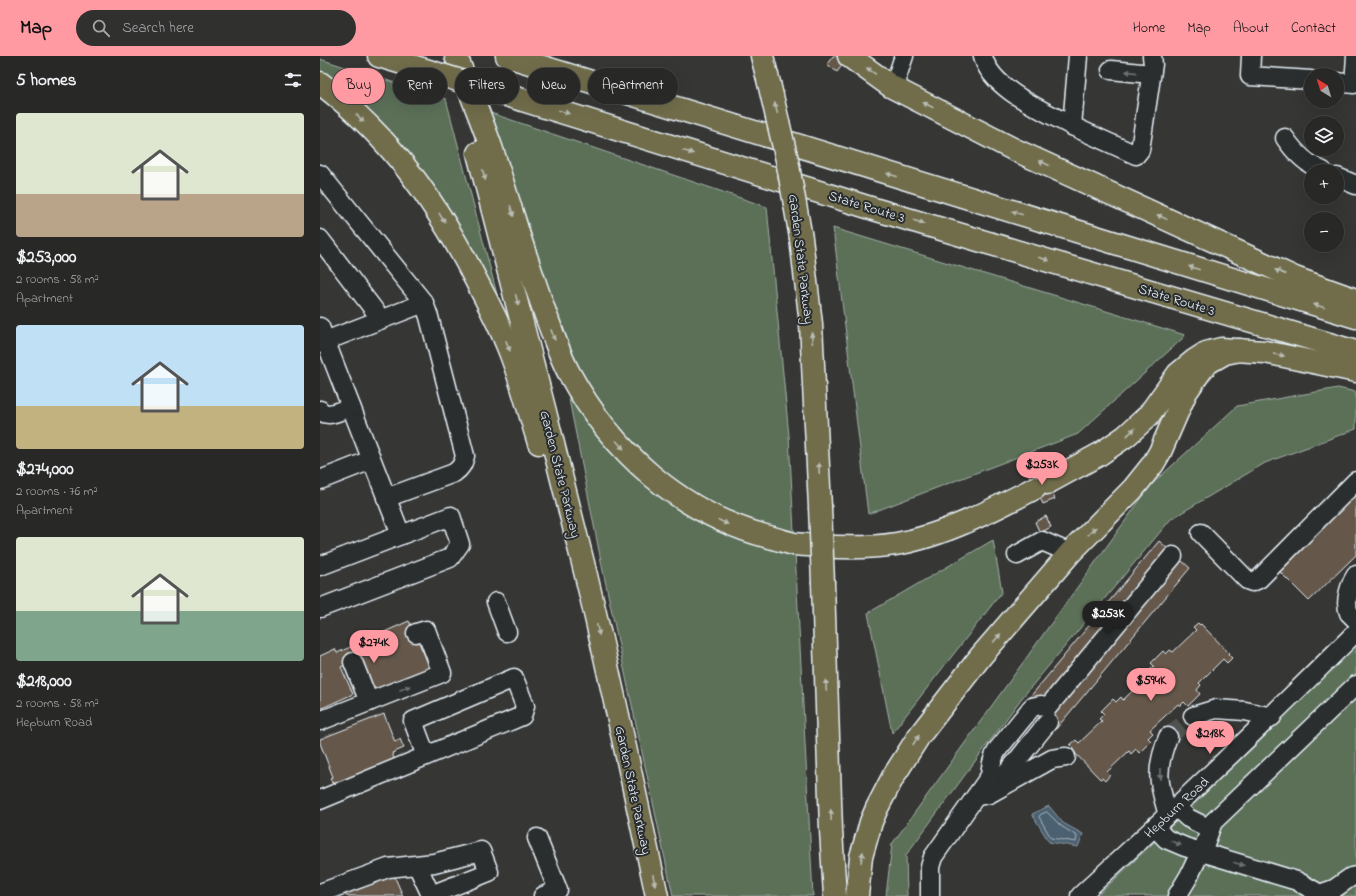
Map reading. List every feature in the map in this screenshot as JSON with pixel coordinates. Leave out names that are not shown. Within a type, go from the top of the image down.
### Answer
[{"type":"highway","name":"State Route 3","points":[[379,56],[847,200],[1356,352]]},
{"type":"highway","name":"Garden State Parkway","points":[[451,56],[534,364],[592,603],[657,896]]},
{"type":"highway","points":[[456,56],[490,146],[542,306],[564,363],[587,402],[615,440],[645,471],[690,504],[724,523],[745,531],[793,544],[852,548],[897,544],[918,539],[958,525],[992,510],[1100,454],[1126,436],[1148,416],[1178,374],[1195,360],[1215,351],[1240,350],[1265,352],[1356,371]]},
{"type":"highway","points":[[849,56],[898,90],[1013,148],[1295,278],[1356,300]]},
{"type":"highway","points":[[511,57],[714,121],[1356,317]]},
{"type":"highway","name":"Garden State Parkway","points":[[764,65],[787,160],[801,238],[811,324],[820,507],[831,830],[835,896]]},
{"type":"highway","points":[[320,83],[341,99],[387,143],[431,201],[458,245],[495,318],[514,364],[592,603]]},
{"type":"highway","points":[[857,896],[861,857],[871,822],[904,758],[919,736],[982,656],[1070,553],[1133,489],[1153,464],[1160,452],[1186,392],[1202,369],[1209,362],[1225,353],[1240,350]]},
{"type":"street","points":[[898,90],[897,77],[904,56]]},
{"type":"street","points":[[983,56],[990,72],[1008,90],[1072,126],[1136,155],[1140,150],[1152,65],[1111,70]]},
{"type":"street","points":[[1072,126],[1078,56]]},
{"type":"street","points":[[1252,56],[1250,76],[1304,80]]},
{"type":"street","points":[[1346,83],[1356,56]]},
{"type":"street","points":[[1285,138],[1293,150],[1311,164]]},
{"type":"street","points":[[320,174],[424,303],[429,317],[465,456],[464,463],[460,469],[454,473],[386,498]]},
{"type":"street","points":[[1344,180],[1356,185]]},
{"type":"street","points":[[320,239],[381,319]]},
{"type":"street","points":[[401,535],[351,406],[322,337],[381,319],[424,303]]},
{"type":"street","points":[[320,410],[323,414],[327,414],[351,406]]},
{"type":"street","points":[[320,480],[371,460]]},
{"type":"street","points":[[1201,533],[1247,580],[1252,582],[1259,579],[1356,481]]},
{"type":"street","points":[[320,566],[451,516],[460,544],[450,558],[320,608]]},
{"type":"street","points":[[1017,555],[1042,541],[1070,553]]},
{"type":"street","points":[[990,776],[990,766],[993,757],[1032,707],[1041,705],[1048,707],[1173,556]]},
{"type":"street","points":[[1356,575],[1347,596],[1350,613],[1356,620]]},
{"type":"street","points":[[496,602],[507,632]]},
{"type":"street","points":[[320,721],[442,673],[432,661],[421,632]]},
{"type":"street","name":"Hepburn Road","points":[[1080,896],[1272,716],[1356,632]]},
{"type":"street","points":[[353,662],[368,702]]},
{"type":"street","points":[[320,800],[426,756],[522,716],[525,706],[514,678],[413,721],[426,756]]},
{"type":"street","points":[[1180,895],[1197,859],[1202,852],[1213,822],[1356,685]]},
{"type":"street","points":[[1193,716],[1216,709],[1245,711],[1272,716]]},
{"type":"street","points":[[930,896],[930,867],[933,857],[1044,719],[990,776],[982,795]]},
{"type":"street","points":[[1168,737],[1161,754],[1159,772],[1160,788],[1172,811],[1210,829]]},
{"type":"street","points":[[982,795],[1052,759],[1066,757]]},
{"type":"street","points":[[1155,827],[1166,839],[1185,847],[1297,881],[1321,895],[1334,889],[1351,877],[1356,876]]},
{"type":"street","points":[[537,838],[558,890],[543,896]]},
{"type":"street","points":[[320,893],[388,868],[418,865]]},
{"type":"green space","points":[[320,59],[348,68],[332,68],[332,91],[320,76]]},
{"type":"green space","points":[[385,80],[393,82],[393,104],[447,103],[499,302],[342,104],[385,104]]},
{"type":"green space","points":[[488,112],[767,207],[789,436],[813,896],[673,896],[603,571],[545,278],[527,220]]},
{"type":"green space","points":[[833,228],[1185,335],[1078,434],[868,514]]},
{"type":"green space","points":[[1338,388],[1356,392],[1356,429],[1265,463],[1171,519],[1021,699],[906,855],[907,896],[886,896],[892,844],[1151,485],[1237,406]]},
{"type":"green space","points":[[993,540],[1002,592],[892,733],[868,613]]},
{"type":"green space","points":[[1356,646],[1356,896],[1097,896],[1205,794]]},
{"type":"water","points":[[1049,806],[1063,823],[1083,834],[1078,847],[1049,842],[1032,814]]},
{"type":"building","points":[[833,56],[849,56],[837,72],[827,64]]},
{"type":"building","points":[[1040,468],[1055,499],[1043,504],[1028,473]]},
{"type":"building","points":[[1356,493],[1356,555],[1309,601],[1278,570]]},
{"type":"building","points":[[1046,516],[1051,527],[1040,533],[1035,522]]},
{"type":"building","points":[[1159,541],[1190,568],[1056,729],[1025,703]]},
{"type":"building","points":[[409,621],[431,669],[374,695],[358,659],[341,667],[353,694],[320,709],[320,656],[335,649],[337,653]]},
{"type":"building","points":[[1198,623],[1200,625],[1201,624],[1232,658],[1227,663],[1223,659],[1199,683],[1201,685],[1197,690],[1200,694],[1188,706],[1184,702],[1180,706],[1178,704],[1150,730],[1153,733],[1148,738],[1151,741],[1139,753],[1136,749],[1131,754],[1129,751],[1107,772],[1110,775],[1105,781],[1102,778],[1100,779],[1072,750],[1074,749],[1070,745],[1076,740],[1079,743],[1102,721],[1099,719],[1104,714],[1101,711],[1113,699],[1116,702],[1121,697],[1123,700],[1151,673],[1149,671],[1154,666],[1151,663],[1163,651],[1166,654],[1170,650],[1173,652],[1196,630],[1193,627]]},
{"type":"building","points":[[384,714],[395,742],[400,739],[404,748],[392,753],[395,761],[339,783],[338,781],[332,783],[330,778],[333,777],[320,743],[320,739]]},
{"type":"building","points":[[393,873],[403,896],[346,896],[344,893]]},
{"type":"tunnel","points":[[1168,737],[1193,716]]}]
